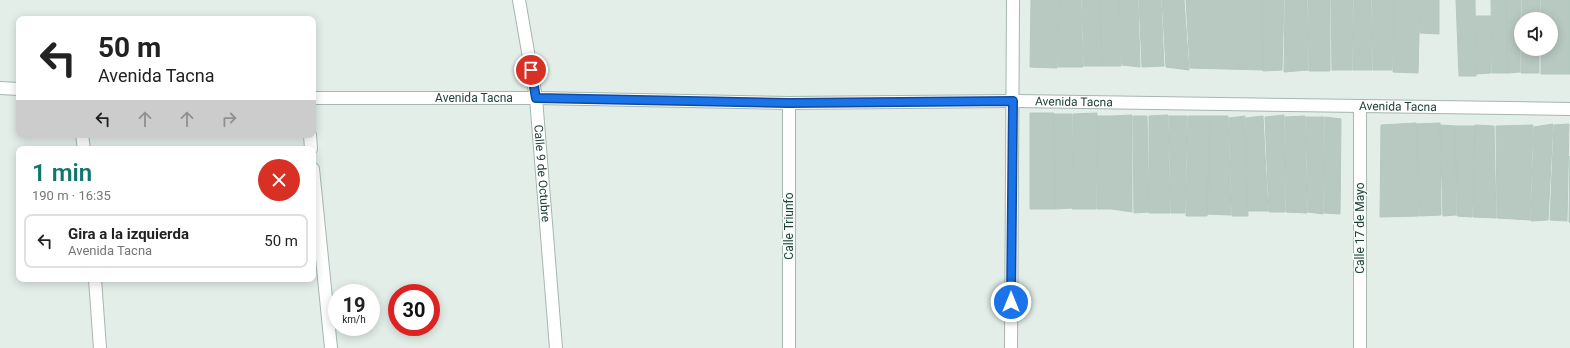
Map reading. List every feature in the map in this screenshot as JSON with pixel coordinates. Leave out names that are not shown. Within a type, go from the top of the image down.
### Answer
[{"type":"street","name":"Calle 9 de Octubre","points":[[519,0],[536,98],[556,348]]},
{"type":"street","points":[[1011,348],[1013,0]]},
{"type":"street","points":[[0,88],[16,89]]},
{"type":"street","name":"Avenida Tacna","points":[[316,98],[536,98],[789,103],[1013,101],[1360,108],[1570,110]]},
{"type":"street","name":"Calle Triunfo","points":[[789,103],[789,348]]},
{"type":"street","name":"Calle 17 de Mayo","points":[[1360,108],[1360,348]]},
{"type":"street","points":[[316,201],[330,348]]},
{"type":"street","points":[[94,282],[100,348]]},
{"type":"building","points":[[1031,0],[1059,0],[1057,68],[1030,67]]},
{"type":"building","points":[[1059,0],[1081,0],[1083,67],[1058,67]]},
{"type":"building","points":[[1082,0],[1100,0],[1102,66],[1084,66]]},
{"type":"building","points":[[1100,0],[1119,0],[1121,66],[1102,66]]},
{"type":"building","points":[[1119,0],[1138,0],[1140,67],[1122,65]]},
{"type":"building","points":[[1139,0],[1161,0],[1164,66],[1142,67]]},
{"type":"building","points":[[1162,0],[1184,0],[1189,70],[1166,67]]},
{"type":"building","points":[[1186,0],[1262,0],[1263,70],[1190,68]]},
{"type":"building","points":[[1262,0],[1284,0],[1282,70],[1263,71]]},
{"type":"building","points":[[1285,0],[1307,0],[1308,70],[1284,72]]},
{"type":"building","points":[[1308,0],[1330,0],[1330,71],[1309,71]]},
{"type":"building","points":[[1331,0],[1353,0],[1352,70],[1332,70]]},
{"type":"building","points":[[1354,0],[1371,0],[1372,70],[1353,70]]},
{"type":"building","points":[[1372,0],[1394,0],[1392,70],[1373,70]]},
{"type":"building","points":[[1394,0],[1420,0],[1418,73],[1393,72]]},
{"type":"building","points":[[1420,0],[1439,0],[1439,34],[1420,33]]},
{"type":"building","points":[[1456,0],[1475,0],[1476,76],[1459,76]]},
{"type":"building","points":[[1491,0],[1506,0],[1508,73],[1492,73]]},
{"type":"building","points":[[1506,0],[1521,0],[1521,12],[1514,12],[1514,56],[1520,56],[1520,72],[1508,73]]},
{"type":"building","points":[[1522,0],[1540,0],[1540,12],[1522,12]]},
{"type":"building","points":[[1541,0],[1570,0],[1570,74],[1541,74],[1541,56],[1558,56],[1558,12],[1541,12]]},
{"type":"building","points":[[1476,16],[1491,16],[1491,73],[1476,74]]},
{"type":"building","points":[[1522,56],[1539,56],[1539,73],[1521,73]]},
{"type":"building","points":[[1030,113],[1054,113],[1055,209],[1030,209]]},
{"type":"building","points":[[1097,113],[1096,209],[1072,209],[1073,114]]},
{"type":"building","points":[[1054,114],[1072,114],[1072,208],[1055,209]]},
{"type":"building","points":[[1132,115],[1132,212],[1112,209],[1112,116]]},
{"type":"building","points":[[1168,115],[1170,213],[1149,213],[1149,116]]},
{"type":"building","points":[[1284,115],[1285,212],[1269,212],[1265,117]]},
{"type":"building","points":[[1097,116],[1112,116],[1112,209],[1097,209]]},
{"type":"building","points":[[1133,116],[1147,116],[1149,212],[1134,213]]},
{"type":"building","points":[[1169,116],[1187,116],[1185,213],[1171,213]]},
{"type":"building","points":[[1188,116],[1210,116],[1207,216],[1186,216]]},
{"type":"building","points":[[1210,116],[1228,116],[1231,215],[1207,214]]},
{"type":"building","points":[[1245,116],[1248,216],[1232,216],[1229,118]]},
{"type":"building","points":[[1263,116],[1268,211],[1248,211],[1246,118]]},
{"type":"building","points":[[1305,116],[1307,213],[1286,212],[1285,117]]},
{"type":"building","points":[[1306,117],[1324,117],[1323,214],[1308,212]]},
{"type":"building","points":[[1325,117],[1341,119],[1340,214],[1324,213]]},
{"type":"building","points":[[1416,123],[1419,216],[1380,217],[1381,125]]},
{"type":"building","points":[[1440,123],[1441,215],[1420,216],[1416,124]]},
{"type":"building","points":[[1553,124],[1548,220],[1531,221],[1534,127]]},
{"type":"building","points":[[1569,124],[1567,221],[1550,220],[1554,125]]},
{"type":"building","points":[[1440,125],[1456,126],[1456,215],[1443,216]]},
{"type":"building","points":[[1475,125],[1494,126],[1496,218],[1473,217]]},
{"type":"building","points":[[1533,125],[1530,220],[1497,218],[1496,126]]},
{"type":"building","points":[[1456,126],[1475,126],[1472,217],[1457,216]]},
{"type":"building","points":[[1570,156],[1570,222],[1569,222]]},
{"type":"route","points":[[531,70],[536,98],[789,103],[1013,101],[1011,302]]}]
